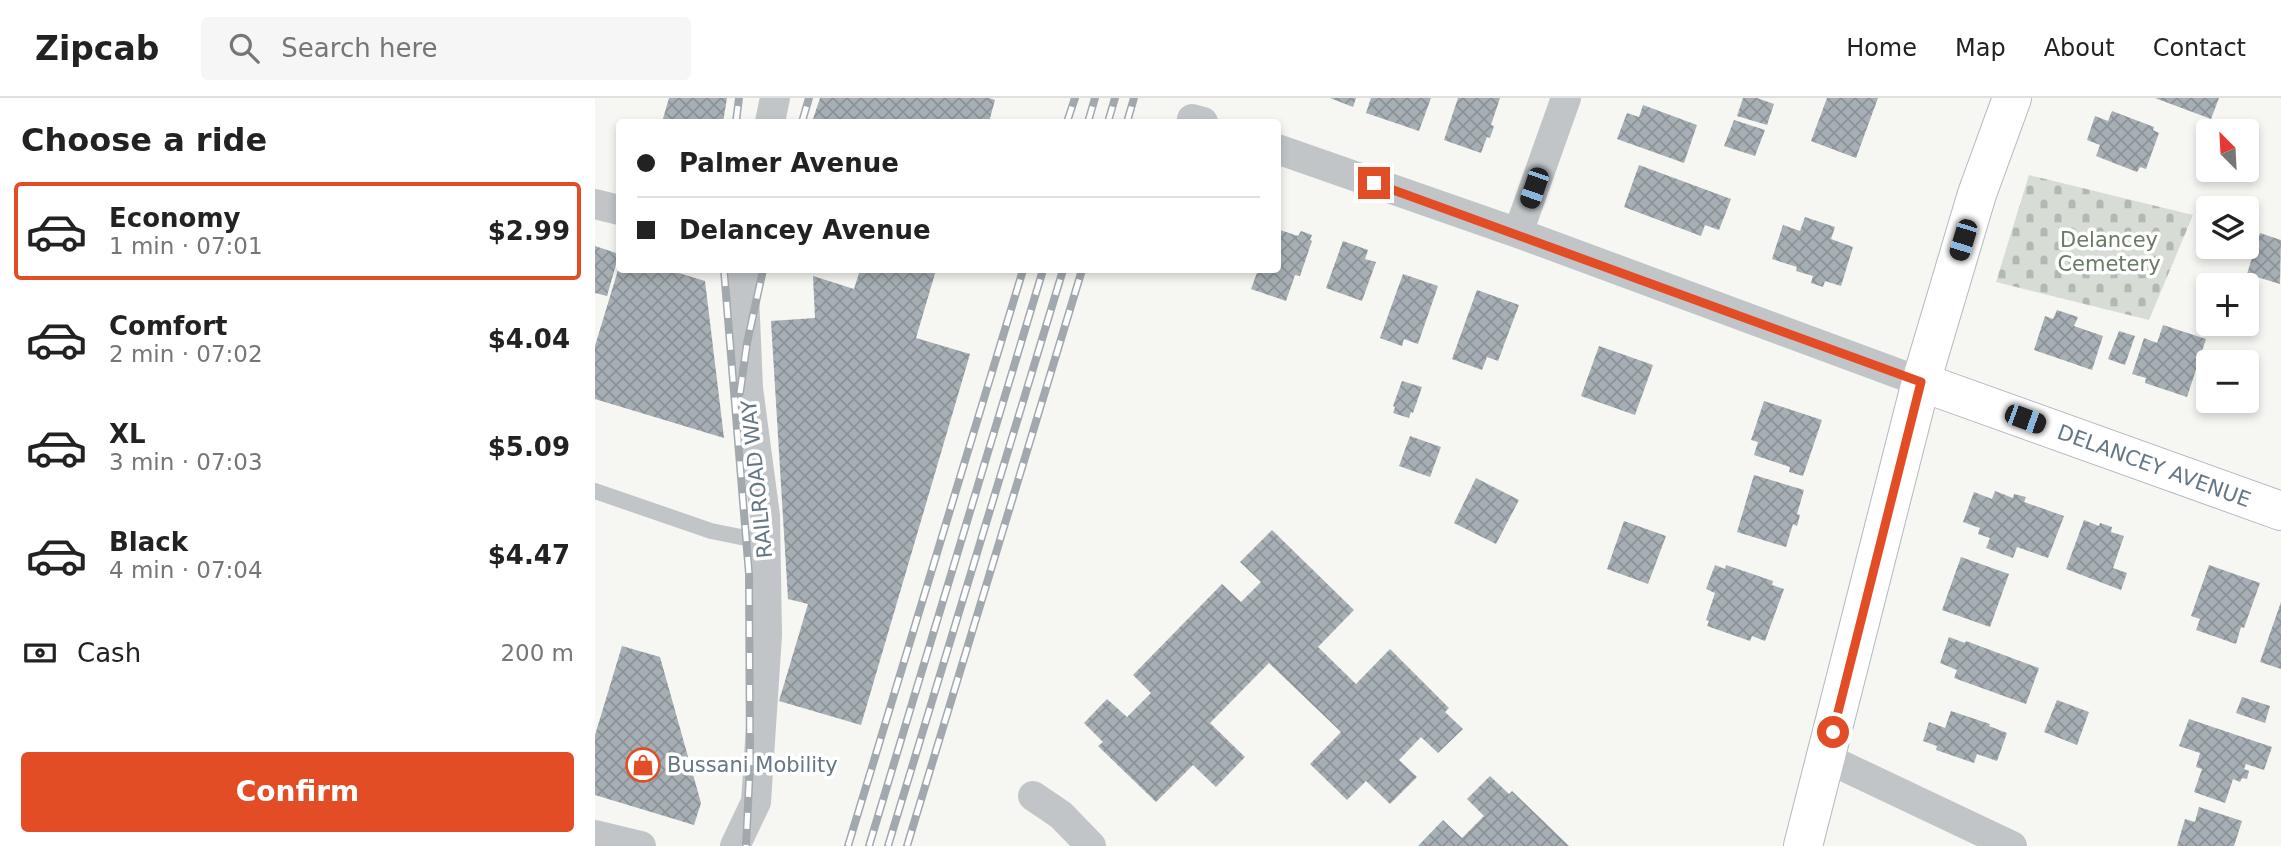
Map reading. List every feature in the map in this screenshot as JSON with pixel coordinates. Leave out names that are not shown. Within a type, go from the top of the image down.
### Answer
[{"type":"street","points":[[770,119],[775,98]]},
{"type":"street","points":[[1518,233],[1566,98]]},
{"type":"street","points":[[1803,846],[1921,382],[1977,194],[2012,98]]},
{"type":"street","name":"DELANCEY AVENUE","points":[[1281,150],[1518,233],[1921,382],[2281,510]]},
{"type":"street","points":[[595,204],[616,209]]},
{"type":"street","name":"RAILROAD WAY","points":[[735,846],[756,802],[767,635],[765,516],[748,388],[743,273]]},
{"type":"street","points":[[1826,758],[2012,846]]},
{"type":"street","points":[[1033,796],[1061,815],[1091,846]]},
{"type":"street","points":[[595,835],[641,846]]},
{"type":"lane","points":[[595,491],[711,531],[766,542]]},
{"type":"green space","name":"Delancey Cemetery","points":[[2029,175],[2193,215],[2149,320],[1996,282]]},
{"type":"building","points":[[669,98],[727,98],[724,119],[663,119]]},
{"type":"building","points":[[820,98],[995,100],[990,119],[813,119]]},
{"type":"building","points":[[1330,98],[1356,98],[1353,107]]},
{"type":"building","points":[[1371,98],[1431,98],[1419,131],[1366,113]]},
{"type":"building","points":[[1458,98],[1500,98],[1491,125],[1494,126],[1490,138],[1487,137],[1481,153],[1444,140]]},
{"type":"building","points":[[1743,98],[1757,98],[1774,104],[1767,125],[1737,116]]},
{"type":"building","points":[[1827,98],[1878,98],[1856,158],[1811,141]]},
{"type":"building","points":[[2155,98],[2219,98],[2211,119]]},
{"type":"building","points":[[1643,105],[1697,125],[1684,163],[1617,139],[1627,113],[1639,117]]},
{"type":"building","points":[[2112,111],[2154,127],[2153,130],[2159,133],[2146,169],[2140,167],[2137,172],[2096,156],[2100,145],[2087,140],[2095,116],[2108,121]]},
{"type":"building","points":[[1734,120],[1765,130],[1755,156],[1724,146]]},
{"type":"building","points":[[1639,165],[1731,199],[1719,230],[1705,225],[1701,236],[1624,207]]},
{"type":"building","points":[[1805,217],[1835,227],[1831,239],[1853,247],[1841,286],[1825,281],[1823,287],[1811,283],[1813,276],[1796,271],[1797,267],[1772,259],[1783,225],[1800,231]]},
{"type":"building","points":[[1281,230],[1298,236],[1301,231],[1312,235],[1300,276],[1295,275],[1286,301],[1251,289],[1257,273],[1281,273]]},
{"type":"building","points":[[2260,233],[2281,240],[2280,284],[2259,278],[2259,273],[2247,273],[2252,259],[2259,259]]},
{"type":"building","points":[[1343,241],[1368,250],[1365,259],[1376,262],[1362,301],[1326,288]]},
{"type":"building","points":[[595,246],[616,253],[616,264],[607,296],[595,293]]},
{"type":"building","points":[[617,273],[679,273],[705,281],[724,438],[595,399],[595,346]]},
{"type":"building","points":[[859,273],[935,273],[916,338],[970,354],[861,725],[779,701],[808,604],[788,599],[771,321],[815,318],[813,276],[854,289]]},
{"type":"building","points":[[1403,274],[1438,286],[1418,344],[1404,339],[1402,346],[1380,338]]},
{"type":"building","points":[[1477,290],[1519,305],[1498,361],[1487,357],[1482,370],[1452,359]]},
{"type":"building","points":[[2057,310],[2078,317],[2074,326],[2103,336],[2092,370],[2034,350],[2045,316],[2053,319]]},
{"type":"building","points":[[2163,325],[2206,339],[2202,350],[2196,350],[2196,370],[2187,397],[2145,383],[2146,378],[2132,374],[2144,338],[2157,343]]},
{"type":"building","points":[[2119,331],[2135,336],[2125,365],[2108,359]]},
{"type":"building","points":[[1599,346],[1653,365],[1635,415],[1581,396]]},
{"type":"building","points":[[1402,381],[1422,387],[1409,418],[1393,413]]},
{"type":"building","points":[[1764,401],[1822,420],[1803,476],[1789,472],[1790,467],[1754,455],[1758,442],[1751,440]]},
{"type":"building","points":[[1410,436],[1441,447],[1430,477],[1399,466]]},
{"type":"building","points":[[1754,475],[1804,490],[1797,514],[1800,515],[1797,526],[1793,524],[1786,547],[1737,532]]},
{"type":"building","points":[[1476,478],[1519,500],[1496,544],[1454,523]]},
{"type":"building","points":[[1995,491],[2013,498],[2014,494],[2026,497],[2024,502],[2064,516],[2048,558],[2017,547],[2013,558],[1986,548],[1990,538],[1978,534],[1980,528],[1963,522],[1974,492],[1992,499]]},
{"type":"building","points":[[2084,520],[2099,526],[2100,523],[2112,527],[2111,532],[2124,536],[2113,568],[2127,573],[2121,590],[2066,569]]},
{"type":"building","points":[[1624,521],[1666,536],[1648,584],[1607,569]]},
{"type":"building","points":[[1272,530],[1354,610],[1318,647],[1356,684],[1390,649],[1449,708],[1445,712],[1463,729],[1438,753],[1421,737],[1399,760],[1417,777],[1390,804],[1366,781],[1347,800],[1310,764],[1341,732],[1269,663],[1210,723],[1245,757],[1216,787],[1193,765],[1156,802],[1098,746],[1103,742],[1084,723],[1107,699],[1127,717],[1151,693],[1133,675],[1222,584],[1241,602],[1261,582],[1240,562]]},
{"type":"building","points":[[1961,557],[2009,574],[1990,627],[1942,610]]},
{"type":"building","points":[[1715,565],[1725,569],[1726,565],[1773,581],[1772,585],[1784,589],[1765,641],[1752,636],[1750,641],[1707,626],[1709,621],[1706,620],[1715,593],[1706,589]]},
{"type":"building","points":[[2209,565],[2260,583],[2236,644],[2196,630],[2200,619],[2191,616]]},
{"type":"building","points":[[2281,602],[2281,669],[2260,662]]},
{"type":"building","points":[[1949,637],[2039,668],[2026,704],[1954,678],[1957,670],[1940,663]]},
{"type":"building","name":"Bussani Mobility","points":[[622,646],[660,657],[701,803],[694,825],[595,795],[595,735]]},
{"type":"building","points":[[2242,697],[2270,706],[2265,723],[2236,713]]},
{"type":"building","points":[[2057,700],[2089,712],[2077,745],[2044,732]]},
{"type":"building","points":[[1951,711],[1990,724],[1989,726],[2007,733],[1997,761],[1977,754],[1974,763],[1936,750],[1937,746],[1923,741],[1929,722],[1945,728]]},
{"type":"building","points":[[2189,719],[2272,747],[2264,770],[2246,764],[2244,769],[2249,771],[2247,779],[2242,778],[2240,782],[2233,779],[2225,803],[2194,792],[2202,769],[2196,767],[2200,753],[2179,746]]},
{"type":"building","points":[[1490,776],[1509,794],[1512,791],[1569,846],[1418,846],[1443,820],[1462,838],[1484,816],[1467,799]]},
{"type":"building","points":[[2199,807],[2242,821],[2234,846],[2177,846],[2185,819],[2195,822]]},
{"type":"railway","points":[[736,119],[739,98]]},
{"type":"railway","points":[[803,119],[809,98]]},
{"type":"railway","points":[[1068,119],[1075,98]]},
{"type":"railway","points":[[1089,119],[1095,98]]},
{"type":"railway","points":[[1109,119],[1115,98]]},
{"type":"railway","points":[[1128,119],[1134,98]]},
{"type":"railway","points":[[724,273],[749,574],[750,765],[746,846]]},
{"type":"railway","points":[[740,393],[747,343],[762,273]]},
{"type":"railway","points":[[848,846],[1022,273]]},
{"type":"railway","points":[[869,846],[1042,273]]},
{"type":"railway","points":[[888,846],[1062,273]]},
{"type":"railway","points":[[907,846],[1081,273]]},
{"type":"place","name":"Bussani Mobility","points":[[643,765]]},
{"type":"route","points":[[1374,183],[1518,233],[1921,382],[1833,732]]}]
